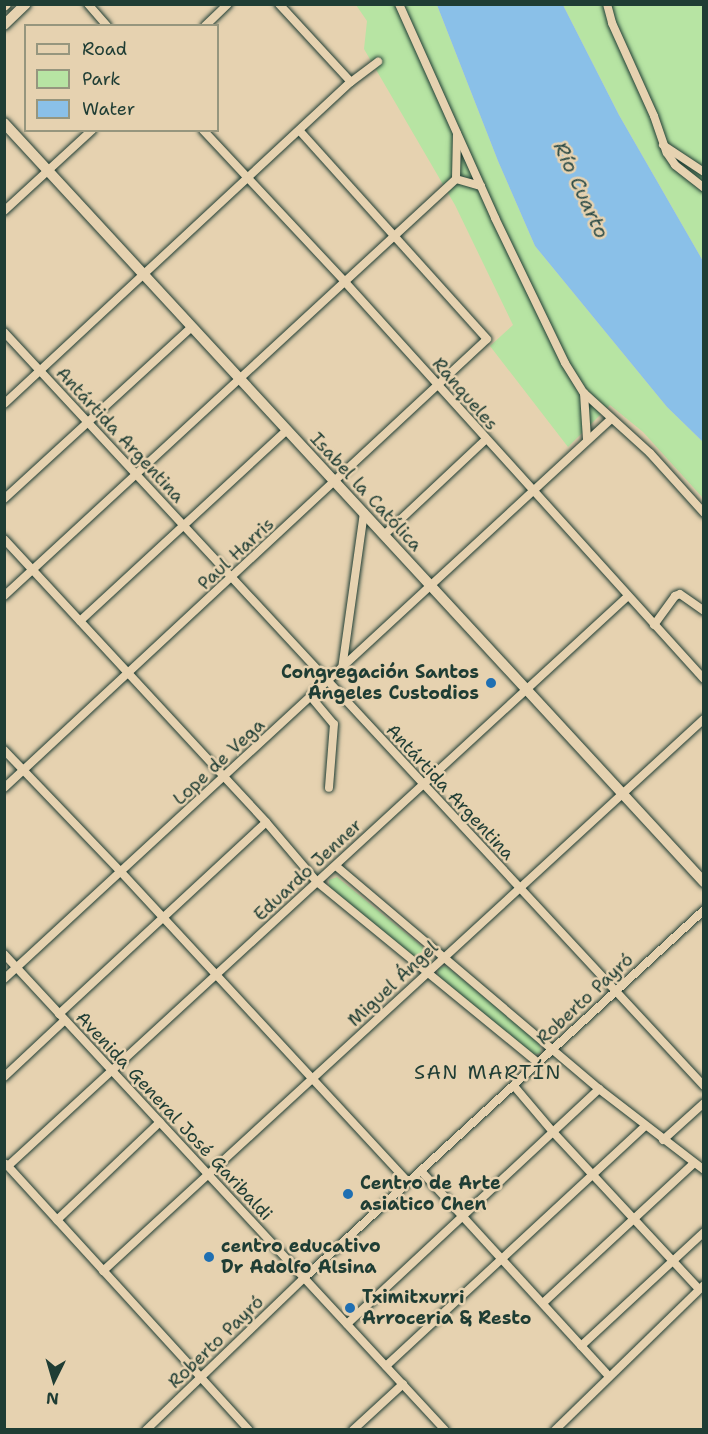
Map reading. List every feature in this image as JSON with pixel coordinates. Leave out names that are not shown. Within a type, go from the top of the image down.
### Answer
[{"type":"main road","points":[[4,25],[26,4]]},
{"type":"main road","name":"Isabel la Católica","points":[[4,123],[704,882]]},
{"type":"street","points":[[88,4],[105,24]]},
{"type":"street","points":[[207,24],[228,4]]},
{"type":"street","points":[[279,4],[351,82]]},
{"type":"street","points":[[399,4],[481,186],[565,363],[584,393],[650,453],[704,513]]},
{"type":"street","points":[[600,4],[612,22]]},
{"type":"street","points":[[607,4],[612,22],[654,116],[663,145],[675,165],[704,188]]},
{"type":"street","points":[[4,404],[351,82],[378,62]]},
{"type":"street","points":[[300,131],[396,235]]},
{"type":"street","points":[[4,212],[90,132]]},
{"type":"street","name":"Ranqueles","points":[[205,132],[345,282],[485,440],[704,680]]},
{"type":"street","points":[[4,596],[456,178],[457,132]]},
{"type":"street","points":[[663,145],[704,172]]},
{"type":"street","points":[[456,178],[481,186]]},
{"type":"street","name":"Paul Harris","points":[[4,788],[487,339],[396,235]]},
{"type":"street","points":[[4,499],[192,327]]},
{"type":"street","name":"Antártida Argentina","points":[[4,332],[704,1086]]},
{"type":"street","points":[[584,393],[587,440]]},
{"type":"street","name":"Lope de Vega","points":[[4,979],[432,587],[611,419]]},
{"type":"street","points":[[80,621],[287,430]]},
{"type":"street","points":[[384,535],[485,440]]},
{"type":"street","points":[[342,670],[363,513]]},
{"type":"street","points":[[4,539],[266,822],[317,882],[538,1063]]},
{"type":"street","points":[[654,625],[675,596],[685,595],[704,611]]},
{"type":"street","name":"Eduardo Jenner","points":[[6,1165],[113,1071],[336,866],[422,783],[628,596]]},
{"type":"street","points":[[312,697],[334,724],[329,788]]},
{"type":"street","name":"Miguel Ángel","points":[[104,1271],[704,719]]},
{"type":"street","points":[[4,750],[164,917],[408,1182]]},
{"type":"street","points":[[4,1077],[164,917],[266,822]]},
{"type":"street","points":[[336,866],[553,1051],[645,1126],[704,1170]]},
{"type":"street","name":"Roberto Payró","points":[[146,1430],[304,1278],[704,910]]},
{"type":"street","name":"Avenida General José Garibaldi","points":[[4,954],[445,1430]]},
{"type":"street","points":[[514,1086],[633,1219],[701,1287],[608,1375],[555,1430]]},
{"type":"street","points":[[347,1324],[599,1089]]},
{"type":"street","points":[[663,1140],[704,1103]]},
{"type":"street","points":[[57,1220],[160,1122]]},
{"type":"street","points":[[386,1366],[645,1126]]},
{"type":"street","points":[[543,1304],[694,1163]]},
{"type":"street","points":[[6,1165],[249,1430]]},
{"type":"street","points":[[421,1171],[608,1375]]},
{"type":"street","points":[[581,1346],[704,1232]]},
{"type":"street","points":[[353,1430],[403,1384]]},
{"type":"green space","points":[[356,5],[437,5],[498,161],[535,246],[667,407],[703,442],[703,498],[643,432],[610,405],[568,447],[490,346],[513,325],[455,205],[364,49],[367,21]]},
{"type":"green space","points":[[563,5],[703,5],[703,261],[619,115]]},
{"type":"green space","points":[[337,877],[430,953],[432,964],[423,966],[329,887],[329,880]]},
{"type":"green space","points":[[446,966],[539,1042],[541,1053],[532,1055],[438,976],[438,968]]},
{"type":"water","name":"Río Cuarto","points":[[437,5],[563,5],[619,115],[703,261],[703,442],[667,407],[535,246],[498,161]]},
{"type":"place","name":"Congregación Santos Ángeles Custodios","points":[[491,683]]},
{"type":"place","name":"Centro de Arte asiatico Chen","points":[[348,1194]]},
{"type":"place","name":"centro educativo Dr Adolfo Alsina","points":[[209,1257]]},
{"type":"place","name":"Tximitxurri Arroceria & Resto","points":[[350,1308]]},
{"type":"district","name":"SAN MARTÍN","points":[[488,1072]]}]
